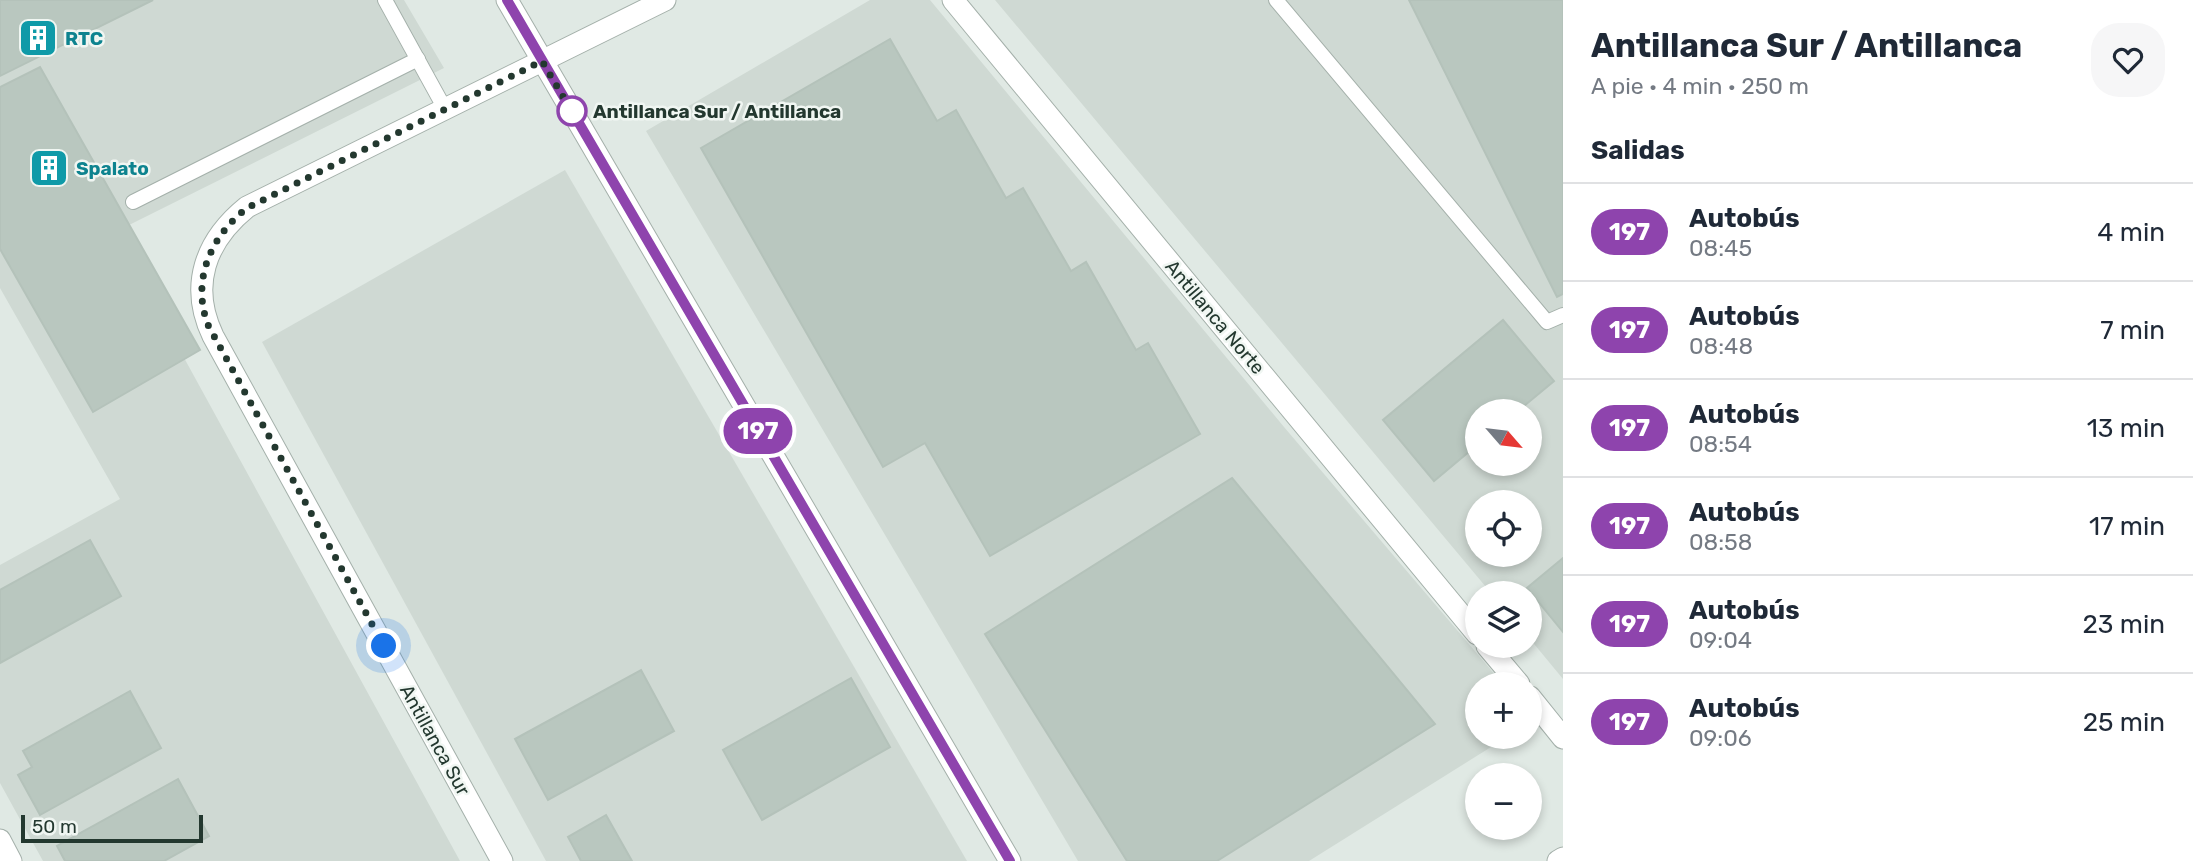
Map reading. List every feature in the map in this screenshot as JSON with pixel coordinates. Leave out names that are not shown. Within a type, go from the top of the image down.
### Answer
[{"type":"street","points":[[507,0],[1010,861]]},
{"type":"street","points":[[542,61],[665,0]]},
{"type":"street","name":"Antillanca Norte","points":[[953,0],[1465,619]]},
{"type":"street","name":"Antillanca Sur","points":[[502,861],[213,336],[204,316],[202,300],[204,268],[209,254],[216,240],[235,217],[247,208],[542,61]]},
{"type":"street","points":[[1497,658],[1509,672]]},
{"type":"street","points":[[1542,712],[1563,738]]},
{"type":"street","points":[[0,840],[11,861]]},
{"type":"street","points":[[1558,861],[1563,858]]},
{"type":"lane","points":[[386,0],[445,109]]},
{"type":"lane","points":[[1276,0],[1547,322],[1563,314]]},
{"type":"lane","points":[[133,202],[418,59]]},
{"type":"shaded area","points":[[0,0],[404,0],[444,68],[115,232],[460,861],[43,861],[0,783],[0,565],[120,499],[0,288]]},
{"type":"shaded area","points":[[870,0],[930,0],[1284,427],[1465,639],[1465,658],[1481,658],[1493,672],[1465,672],[1465,749],[1488,749],[1309,861],[1078,861],[646,131]]},
{"type":"shaded area","points":[[995,0],[1563,0],[1563,679],[1542,654],[1542,581],[1481,581],[1469,567],[1542,567],[1542,490],[1465,490],[1465,562]]},
{"type":"shaded area","points":[[565,170],[967,861],[546,861],[262,342]]},
{"type":"building","name":"RTC","points":[[0,0],[153,0],[0,76]]},
{"type":"building","points":[[1409,0],[1563,0],[1563,294],[1557,297]]},
{"type":"building","points":[[890,39],[937,121],[956,110],[1006,198],[1023,188],[1071,271],[1086,262],[1136,350],[1148,343],[1200,434],[990,556],[925,443],[883,467],[701,148]]},
{"type":"building","name":"Spalato","points":[[40,67],[200,350],[93,412],[0,249],[0,87]]},
{"type":"building","points":[[1503,320],[1554,381],[1532,399],[1465,399],[1465,455],[1434,481],[1383,420]]},
{"type":"building","points":[[1232,478],[1435,724],[1217,861],[1127,861],[985,634]]},
{"type":"building","points":[[90,540],[121,596],[0,663],[0,590]]},
{"type":"building","points":[[1563,558],[1563,632],[1542,606],[1542,581],[1535,581]]},
{"type":"building","points":[[641,670],[674,731],[548,800],[515,739]]},
{"type":"building","points":[[851,678],[890,747],[762,820],[723,750]]},
{"type":"building","points":[[130,691],[161,748],[40,815],[18,775],[32,767],[23,751]]},
{"type":"building","points":[[178,779],[209,836],[164,861],[65,861],[57,846]]},
{"type":"building","points":[[606,815],[632,861],[581,861],[568,837]]},
{"type":"bus line","name":"197","points":[[507,0],[1010,861]]},
{"type":"place","name":"RTC","points":[[38,38]]},
{"type":"place","name":"Antillanca Sur / Antillanca","points":[[572,111]]},
{"type":"place","name":"Spalato","points":[[49,168]]},
{"type":"route","points":[[384,646],[208,325],[202,300],[204,268],[224,228],[247,208],[542,61],[575,117],[572,111]]}]
